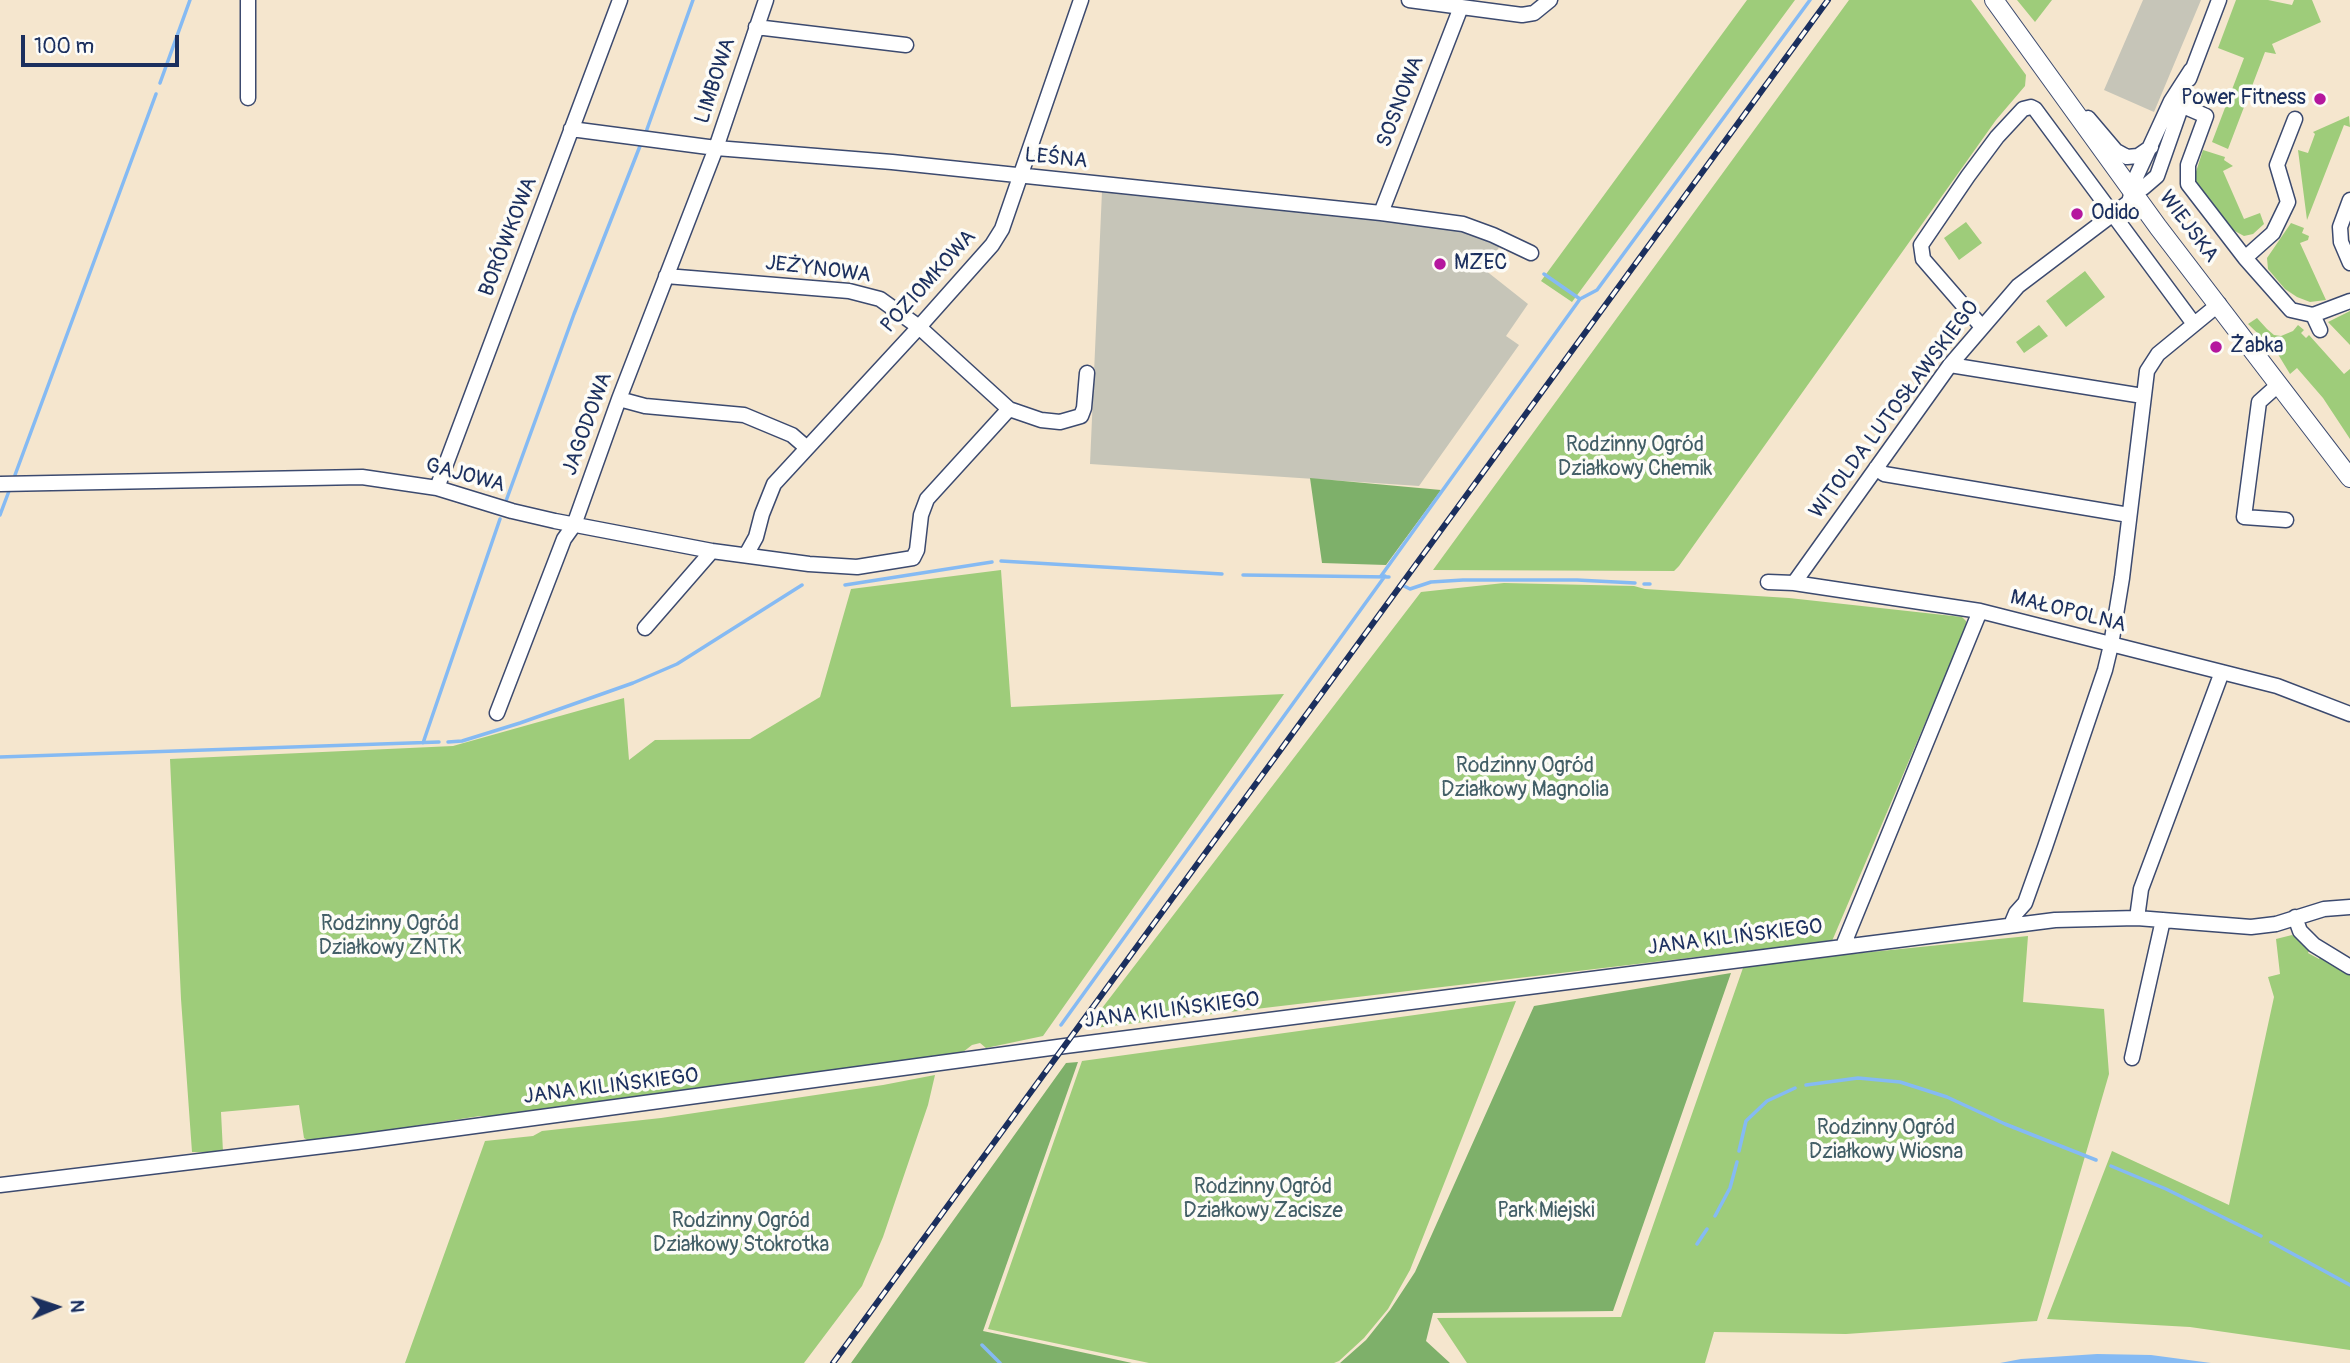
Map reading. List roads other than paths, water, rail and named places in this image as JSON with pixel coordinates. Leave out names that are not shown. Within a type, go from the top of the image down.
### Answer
[{"type":"main road","name":"WIEJSKA","points":[[1994,0],[2150,215],[2350,478]]},
{"type":"street","points":[[248,0],[248,98]]},
{"type":"street","name":"BORÓWKOWA","points":[[437,488],[620,0]]},
{"type":"street","name":"LIMBOWA","points":[[716,148],[766,0]]},
{"type":"street","name":"POZIOMKOWA","points":[[746,555],[756,537],[762,514],[775,484],[978,261],[1002,229],[1081,0]]},
{"type":"street","points":[[1409,0],[1468,5],[1522,15],[1534,13],[1549,0]]},
{"type":"street","points":[[2150,215],[2149,197],[2154,181],[2183,106],[2191,70],[2219,0]]},
{"type":"street","name":"SOSNOWA","points":[[1381,213],[1468,5]]},
{"type":"street","name":"LIMBOWA","points":[[756,27],[906,46]]},
{"type":"street","points":[[2133,191],[2136,177],[2171,101],[2191,70]]},
{"type":"street","points":[[2062,93],[2116,151],[2127,157],[2138,156],[2151,147]]},
{"type":"street","points":[[2183,106],[2206,116],[2188,165],[2188,184],[2245,258],[2291,310],[2313,315],[2350,300]]},
{"type":"street","points":[[1982,327],[1923,258],[1921,245],[1968,176],[2022,109],[2035,109],[2194,324]]},
{"type":"street","points":[[2245,258],[2273,233],[2288,202],[2277,165],[2295,120]]},
{"type":"street","name":"LEŚNA","points":[[571,130],[716,148],[892,162],[1381,213],[1463,225],[1493,235],[1531,253]]},
{"type":"street","name":"JAGODOWA","points":[[497,713],[564,539],[574,525],[619,398],[716,148]]},
{"type":"street","points":[[2133,191],[2154,181]]},
{"type":"street","name":"WITOLDA LUTOSŁAWSKIEGO","points":[[1794,583],[1950,365],[1982,327],[2018,286],[2127,205],[2133,191]]},
{"type":"street","points":[[2350,200],[2340,227],[2340,235],[2350,263]]},
{"type":"street","name":"JEŻYNOWA","points":[[666,276],[849,291],[880,299],[919,327],[1009,409],[1041,420],[1060,422],[1081,416],[1087,373]]},
{"type":"street","points":[[2011,925],[2016,913],[2025,903],[2074,764],[2111,645],[2147,371],[2154,358],[2219,304]]},
{"type":"street","points":[[2313,315],[2320,330]]},
{"type":"street","points":[[1950,365],[2143,396]]},
{"type":"street","points":[[2278,385],[2259,402],[2244,517],[2286,520]]},
{"type":"street","points":[[619,398],[645,406],[744,415],[784,431],[807,448]]},
{"type":"street","name":"GAJOWA","points":[[0,484],[338,477],[388,480],[437,488],[512,511],[574,525],[712,551],[809,564],[857,567],[913,558],[917,550],[921,515],[927,499],[1009,409]]},
{"type":"street","points":[[1876,468],[1884,474],[2129,515]]},
{"type":"street","points":[[645,628],[712,551]]},
{"type":"street","name":"MAŁOPOLNA","points":[[1768,582],[1794,583],[1980,611],[2277,686],[2350,714]]},
{"type":"street","points":[[1843,946],[1980,611]]},
{"type":"street","points":[[2137,918],[2141,889],[2222,672]]},
{"type":"street","points":[[2025,903],[2027,923]]},
{"type":"street","name":"JANA KILIŃSKIEGO","points":[[0,1185],[357,1142],[1065,1046],[2027,923],[2077,918],[2137,918],[2251,927],[2276,924],[2324,909],[2350,907]]},
{"type":"street","points":[[2295,917],[2305,936],[2350,967]]},
{"type":"street","points":[[2132,1058],[2163,920]]},
{"type":"water","points":[[2097,1354],[2151,1355],[2211,1363],[2000,1363]]},
{"type":"waterway","points":[[160,83],[190,0]]},
{"type":"waterway","points":[[646,132],[693,0]]},
{"type":"waterway","points":[[1381,576],[1580,299],[1597,290],[1810,0]]},
{"type":"waterway","points":[[15,475],[156,94]]},
{"type":"waterway","points":[[506,501],[574,314],[640,146]]},
{"type":"waterway","points":[[1544,274],[1580,299]]},
{"type":"waterway","points":[[0,515],[9,491]]},
{"type":"waterway","points":[[423,743],[500,519]]},
{"type":"waterway","points":[[1001,561],[1222,574]]},
{"type":"waterway","points":[[845,585],[992,562]]},
{"type":"waterway","points":[[1243,575],[1389,577]]},
{"type":"waterway","points":[[1061,1025],[1385,576]]},
{"type":"waterway","points":[[1402,585],[1410,589],[1431,582],[1463,580],[1635,583]]},
{"type":"waterway","points":[[1644,584],[1650,584]]},
{"type":"waterway","points":[[448,742],[462,741],[520,723],[633,683],[677,664],[802,585]]},
{"type":"waterway","points":[[0,757],[439,742]]},
{"type":"waterway","points":[[1806,1085],[1858,1078],[1900,1082],[1947,1097],[2005,1124],[2096,1160]]},
{"type":"waterway","points":[[1739,1151],[1746,1121],[1767,1101],[1795,1088]]},
{"type":"waterway","points":[[1715,1216],[1730,1188],[1737,1162]]},
{"type":"waterway","points":[[2111,1166],[2166,1189],[2261,1236]]},
{"type":"waterway","points":[[1697,1244],[1707,1229]]},
{"type":"waterway","points":[[2271,1242],[2350,1285]]},
{"type":"waterway","points":[[982,1345],[1000,1363]]},
{"type":"railway","points":[[833,1363],[1828,0]]},
{"type":"place","name":"Power Fitness","points":[[2320,99]]},
{"type":"place","name":"Odido","points":[[2077,214]]},
{"type":"place","name":"MZEC","points":[[1440,264]]},
{"type":"place","name":"Żabka","points":[[2216,347]]},
{"type":"park label","name":"Rodzinny Ogród Działkowy Chemik","points":[[1635,458]]},
{"type":"park label","name":"Rodzinny Ogród Działkowy Magnolia","points":[[1525,779]]},
{"type":"park label","name":"Rodzinny Ogród Działkowy ZNTK","points":[[390,937]]},
{"type":"park label","name":"Rodzinny Ogród Działkowy Wiosna","points":[[1886,1141]]},
{"type":"park label","name":"Rodzinny Ogród Działkowy Zacisze","points":[[1263,1200]]},
{"type":"park label","name":"Park Miejski","points":[[1546,1212]]},
{"type":"park label","name":"Rodzinny Ogród Działkowy Stokrotka","points":[[741,1234]]}]
